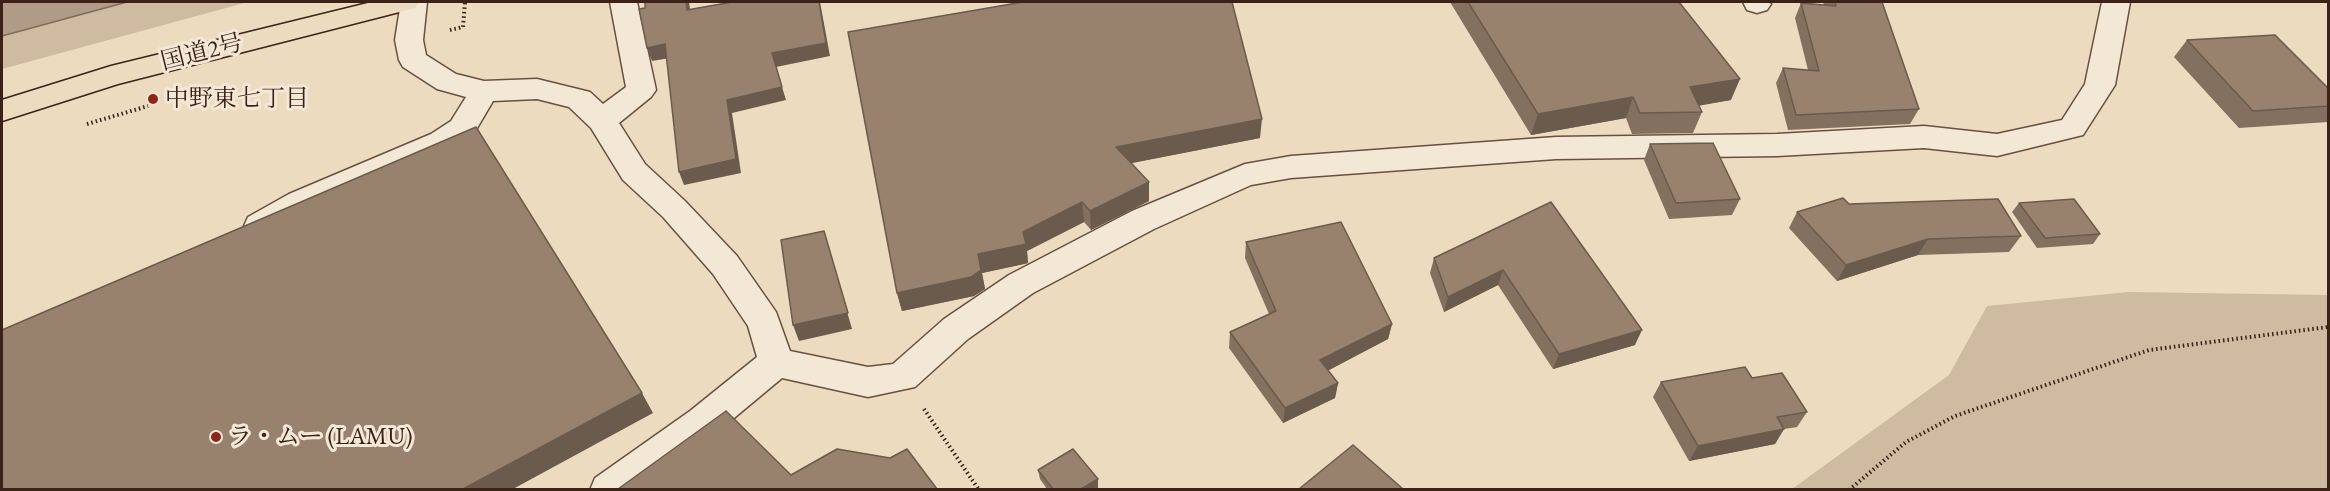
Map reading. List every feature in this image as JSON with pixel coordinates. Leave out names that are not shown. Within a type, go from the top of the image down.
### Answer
[{"type":"highway","name":"国道2号","points":[[2,111],[111,76],[405,2]]},
{"type":"street","points":[[414,2],[409,40],[413,60],[447,82],[484,91],[537,89],[579,99],[602,121],[634,172],[674,209],[725,265],[764,322],[776,362]]},
{"type":"street","points":[[602,121],[641,90],[624,2]]},
{"type":"street","points":[[776,362],[868,382],[902,377],[956,329],[1021,284],[1143,220],[1245,175],[1291,167],[1556,148],[1777,145],[1924,137],[1997,145],[2072,128],[2100,85],[2116,2]]},
{"type":"street","points":[[234,242],[300,202],[442,142],[462,128],[484,91]]},
{"type":"street","points":[[609,489],[703,422],[776,362]]},
{"type":"path","points":[[463,27],[465,2]]},
{"type":"path","points":[[1850,489],[1906,441],[1955,416],[2138,354],[2328,327]]},
{"type":"path","points":[[902,377],[979,489]]},
{"type":"shaded area","points":[[2,2],[127,2],[2,36]]},
{"type":"shaded area","points":[[127,2],[248,2],[2,69],[2,36]]},
{"type":"shaded area","points":[[2129,292],[2328,295],[2328,489],[1792,489],[1949,375],[1987,306]]},
{"type":"building","points":[[645,2],[686,2],[687,10],[732,2],[819,2],[826,43],[772,53],[782,87],[727,100],[736,159],[679,172],[665,44],[647,48],[639,9],[645,8]]},
{"type":"building","points":[[1023,2],[1232,2],[1262,119],[1116,147],[1149,182],[1090,211],[1082,202],[1023,232],[1026,244],[978,254],[981,270],[971,277],[897,293],[848,32]]},
{"type":"building","points":[[1468,2],[1679,2],[1740,79],[1690,87],[1702,112],[1640,113],[1633,97],[1538,114]]},
{"type":"building","points":[[1835,2],[1882,2],[1919,109],[1796,115],[1783,68],[1819,71],[1801,3],[1836,6]]},
{"type":"building","points":[[2275,35],[2328,88],[2328,106],[2253,111],[2187,40]]},
{"type":"building","points":[[476,127],[642,393],[463,489],[2,489],[2,330]]},
{"type":"building","points":[[1713,143],[1740,199],[1676,203],[1650,144]]},
{"type":"building","points":[[1843,198],[1849,204],[1998,199],[2021,236],[1928,239],[1846,265],[1797,212]]},
{"type":"building","points":[[2074,199],[2100,234],[2045,238],[2019,203]]},
{"type":"building","points":[[1551,202],[1642,330],[1559,354],[1503,270],[1448,297],[1434,258]]},
{"type":"building","points":[[1341,222],[1392,324],[1320,360],[1338,383],[1285,408],[1230,332],[1276,311],[1246,242]]},
{"type":"building","points":[[824,231],[848,313],[793,325],[781,240]]},
{"type":"building","points":[[1745,367],[1752,378],[1782,373],[1807,412],[1777,417],[1784,429],[1698,446],[1661,382]]},
{"type":"building","points":[[726,411],[791,475],[837,449],[890,458],[907,449],[937,489],[618,489]]},
{"type":"building","points":[[1353,445],[1403,489],[1299,489]]},
{"type":"building","points":[[1073,449],[1098,479],[1081,489],[1053,489],[1038,470]]},
{"type":"place","name":"中野東七丁目","points":[[153,99]]},
{"type":"place","name":"ラ・ムー (LAMU)","points":[[216,437]]}]
